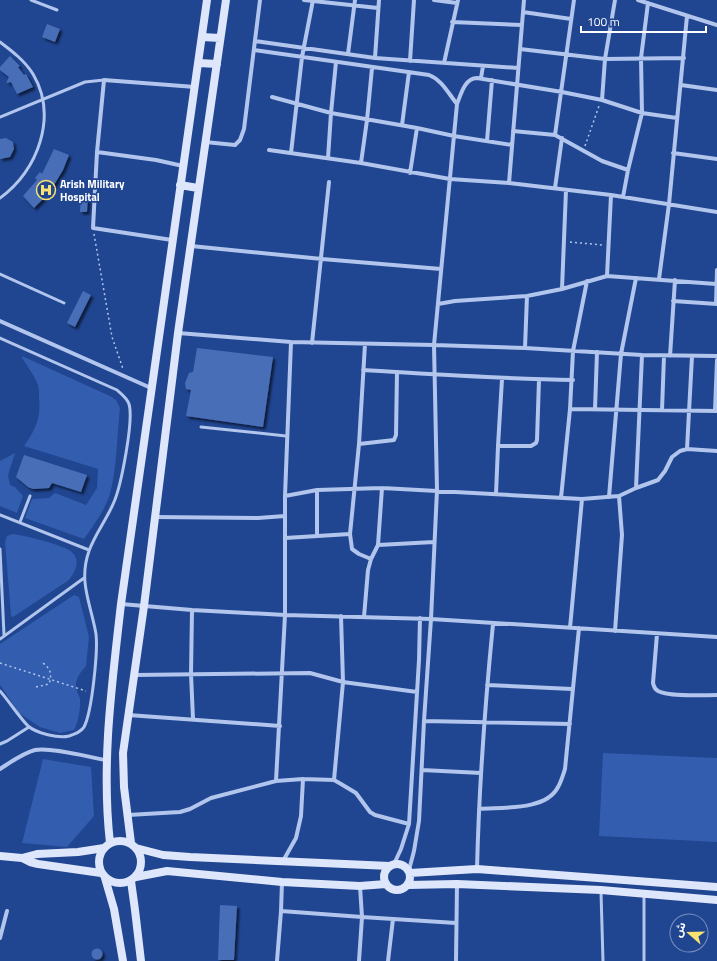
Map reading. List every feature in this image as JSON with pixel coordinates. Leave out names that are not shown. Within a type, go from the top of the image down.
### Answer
[{"type":"main road","points":[[123,961],[114,910],[98,861],[100,854],[107,845],[106,760],[112,686],[121,604],[207,0]]},
{"type":"main road","points":[[141,961],[133,879],[139,871],[141,859],[134,846],[127,815],[124,787],[123,752],[144,606],[178,333],[226,0]]},
{"type":"main road","points":[[202,36],[220,38]]},
{"type":"main road","points":[[199,62],[217,64]]},
{"type":"main road","points":[[180,185],[198,188]]},
{"type":"main road","points":[[0,856],[22,858],[37,854],[78,852],[117,841],[124,841],[134,846],[163,855],[283,862],[402,864],[410,871],[411,878],[405,888],[393,890],[386,884],[384,876],[387,868],[392,865]]},
{"type":"main road","points":[[22,858],[38,864],[103,876],[111,882],[117,884],[167,871],[282,882],[360,886],[386,884]]},
{"type":"main road","points":[[410,871],[477,869],[717,887]]},
{"type":"main road","points":[[408,885],[457,884],[601,890],[717,900]]},
{"type":"street","points":[[205,142],[234,145],[240,140],[244,129],[260,0]]},
{"type":"street","points":[[304,0],[378,8]]},
{"type":"street","points":[[291,152],[302,57],[313,0]]},
{"type":"street","points":[[348,54],[355,0]]},
{"type":"street","points":[[375,58],[379,0]]},
{"type":"street","points":[[410,61],[414,0]]},
{"type":"street","points":[[434,0],[457,1],[444,63]]},
{"type":"street","points":[[508,183],[524,0]]},
{"type":"street","points":[[555,134],[574,0]]},
{"type":"street","points":[[602,100],[605,59],[615,0]]},
{"type":"street","points":[[638,0],[717,25]]},
{"type":"street","points":[[623,196],[642,113],[641,58],[648,3]]},
{"type":"street","points":[[523,12],[571,19]]},
{"type":"street","points":[[659,279],[669,204],[687,16]]},
{"type":"street","points":[[452,22],[522,25]]},
{"type":"street","points":[[255,41],[375,58],[518,68]]},
{"type":"street","points":[[520,49],[566,56],[605,59],[684,58]]},
{"type":"street","points":[[254,50],[429,75],[436,78],[457,104]]},
{"type":"street","points":[[357,55],[357,65]]},
{"type":"street","points":[[328,158],[336,62]]},
{"type":"street","points":[[481,78],[483,66]]},
{"type":"street","points":[[361,163],[372,68]]},
{"type":"street","points":[[402,125],[408,72]]},
{"type":"street","points":[[410,871],[419,821],[424,721],[432,619],[437,490],[434,345],[457,104],[468,82],[473,78],[481,78],[602,100],[642,113],[677,118]]},
{"type":"street","points":[[173,240],[93,228],[97,152],[104,80],[195,87]]},
{"type":"street","points":[[487,141],[492,80]]},
{"type":"street","points":[[681,85],[717,90]]},
{"type":"street","points":[[272,97],[331,113],[402,125],[454,136],[512,145]]},
{"type":"street","points":[[410,172],[417,128]]},
{"type":"street","points":[[513,131],[555,134],[602,161],[628,170]]},
{"type":"street","points":[[555,188],[562,138]]},
{"type":"street","points":[[269,150],[361,163],[450,179],[508,183],[623,196],[717,212]]},
{"type":"street","points":[[97,152],[156,160],[183,166]]},
{"type":"street","points":[[673,153],[717,159]]},
{"type":"street","points":[[312,343],[329,182]]},
{"type":"street","points":[[562,289],[566,190]]},
{"type":"street","points":[[607,276],[611,195]]},
{"type":"street","points":[[191,246],[322,259],[441,268]]},
{"type":"street","points":[[673,301],[717,304],[717,270]]},
{"type":"street","points":[[438,304],[527,296],[562,289],[607,276],[716,284]]},
{"type":"street","points":[[609,497],[615,409],[621,354],[636,278]]},
{"type":"street","points":[[670,356],[675,280]]},
{"type":"street","points":[[561,498],[573,380],[573,351],[588,281]]},
{"type":"street","points":[[525,348],[527,296]]},
{"type":"street","points":[[0,321],[152,388]]},
{"type":"street","points":[[178,333],[312,343],[434,345],[525,348],[664,356],[717,356]]},
{"type":"street","points":[[276,781],[285,615],[284,538],[286,436],[291,342]]},
{"type":"street","points":[[365,344],[350,534],[352,549],[371,559]]},
{"type":"street","points":[[595,409],[597,352]]},
{"type":"street","points":[[636,488],[642,355]]},
{"type":"street","points":[[662,410],[664,356]]},
{"type":"street","points":[[687,449],[692,356]]},
{"type":"street","points":[[570,409],[716,411],[717,360]]},
{"type":"street","points":[[363,370],[539,380],[573,380]]},
{"type":"street","points":[[358,444],[394,440],[396,435],[397,372]]},
{"type":"street","points":[[496,494],[502,378]]},
{"type":"street","points":[[498,446],[531,446],[536,443],[538,437],[539,380]]},
{"type":"street","points":[[285,496],[317,490],[382,488],[582,499],[619,496],[658,480],[665,471],[672,457],[680,451],[687,449],[717,450]]},
{"type":"street","points":[[364,617],[366,582],[371,559],[378,545],[382,488]]},
{"type":"street","points":[[317,490],[317,536]]},
{"type":"street","points":[[615,631],[622,535],[619,496]]},
{"type":"street","points":[[570,628],[582,499]]},
{"type":"street","points":[[154,517],[258,518],[285,516]]},
{"type":"street","points":[[284,538],[350,534]]},
{"type":"street","points":[[378,545],[434,542]]},
{"type":"street","points":[[121,604],[192,610],[285,615],[420,618],[493,624],[717,637]]},
{"type":"street","points":[[192,610],[191,674],[193,719]]},
{"type":"street","points":[[334,780],[343,682],[341,616]]},
{"type":"street","points":[[392,865],[401,849],[409,824],[420,618]]},
{"type":"street","points":[[477,869],[484,723],[493,624]]},
{"type":"street","points":[[479,809],[533,805],[544,801],[558,788],[565,769],[579,628]]},
{"type":"street","points":[[657,634],[653,683],[654,687],[657,690],[669,693],[717,695]]},
{"type":"street","points":[[134,674],[310,673],[343,682],[417,692]]},
{"type":"street","points":[[487,684],[572,689]]},
{"type":"street","points":[[128,715],[280,726]]},
{"type":"street","points":[[424,721],[570,724]]},
{"type":"street","points":[[0,769],[20,756],[36,750],[53,750],[106,760]]},
{"type":"street","points":[[422,770],[481,773]]},
{"type":"street","points":[[127,815],[180,812],[190,809],[210,798],[276,781],[303,779],[334,780],[356,793],[370,812],[375,815],[409,824]]},
{"type":"street","points":[[283,862],[296,838],[301,816],[303,779]]},
{"type":"street","points":[[277,961],[282,882]]},
{"type":"street","points":[[456,961],[457,884]]},
{"type":"street","points":[[359,961],[362,918],[360,886]]},
{"type":"street","points":[[0,938],[7,911]]},
{"type":"street","points":[[281,911],[362,918],[456,923]]},
{"type":"street","points":[[388,961],[393,919]]},
{"type":"lane","points":[[31,0],[58,10]]},
{"type":"lane","points":[[0,42],[14,52],[28,67],[37,82],[42,99],[44,127],[37,153],[20,180],[12,189],[0,198]]},
{"type":"lane","points":[[0,117],[85,82],[104,80]]},
{"type":"lane","points":[[0,274],[64,303]]},
{"type":"lane","points":[[0,338],[117,390],[125,397],[129,404],[129,425],[119,489],[114,502],[89,550],[84,569],[87,599],[96,634],[92,693],[88,718],[83,728],[78,732],[60,737],[50,735],[29,727],[0,690]]},
{"type":"lane","points":[[201,428],[286,436]]},
{"type":"lane","points":[[20,522],[30,496]]},
{"type":"lane","points":[[0,515],[89,550]]},
{"type":"lane","points":[[0,549],[4,635]]},
{"type":"lane","points":[[0,639],[84,578]]},
{"type":"lane","points":[[0,744],[29,727]]},
{"type":"lane","points":[[601,890],[603,961]]},
{"type":"lane","points":[[644,894],[644,961]]},
{"type":"path","points":[[584,151],[602,100]]},
{"type":"path","points":[[93,228],[112,337],[126,377]]},
{"type":"path","points":[[564,242],[608,245]]},
{"type":"path","points":[[0,663],[92,693]]},
{"type":"path","points":[[36,688],[49,684],[51,679],[51,672],[49,668],[43,663]]},
{"type":"shaded area","points":[[22,356],[112,397],[116,400],[120,408],[115,463],[110,494],[102,512],[84,539],[25,518],[32,499],[49,498],[55,493],[86,505],[97,488],[98,469],[24,446],[37,423],[39,411],[39,391],[33,374]]},
{"type":"shaded area","points":[[15,453],[8,475],[10,485],[15,487],[23,496],[17,513],[0,506],[0,461]]},
{"type":"shaded area","points":[[12,534],[44,541],[68,549],[75,555],[77,563],[69,580],[13,617],[11,616],[5,542],[7,536]]},
{"type":"shaded area","points":[[74,595],[79,597],[89,637],[86,666],[79,674],[76,684],[77,692],[80,698],[80,710],[77,723],[74,730],[60,733],[40,727],[19,713],[0,685],[0,644]]},
{"type":"shaded area","points":[[603,753],[717,758],[717,842],[599,836]]},
{"type":"shaded area","points":[[43,759],[91,767],[94,816],[67,847],[22,843]]},
{"type":"building","points":[[47,24],[60,29],[55,42],[42,37]]},
{"type":"building","points":[[10,56],[20,66],[18,67],[24,75],[26,74],[33,87],[17,94],[11,82],[6,83],[9,77],[0,70],[0,67]]},
{"type":"building","points":[[6,138],[13,142],[14,149],[10,157],[0,159],[0,139]]},
{"type":"building","points":[[54,149],[69,155],[63,170],[50,192],[34,208],[23,196],[37,180],[35,178],[40,172],[42,174]]},
{"type":"building","points":[[81,194],[88,194],[87,212],[80,212]]},
{"type":"building","points":[[83,291],[91,295],[75,327],[67,323]]},
{"type":"building","points":[[197,348],[273,357],[263,427],[186,416],[191,390],[186,389],[185,383],[189,373],[193,372]]},
{"type":"building","points":[[24,455],[87,475],[81,492],[52,483],[49,488],[33,489],[28,487],[16,477]]},
{"type":"building","points":[[220,905],[237,906],[234,960],[218,960]]},
{"type":"building","points":[[95,949],[99,949],[101,950],[101,958],[95,959],[92,956],[92,952]]},
{"type":"place","name":"Arish Military Hospital","points":[[46,190]]}]
